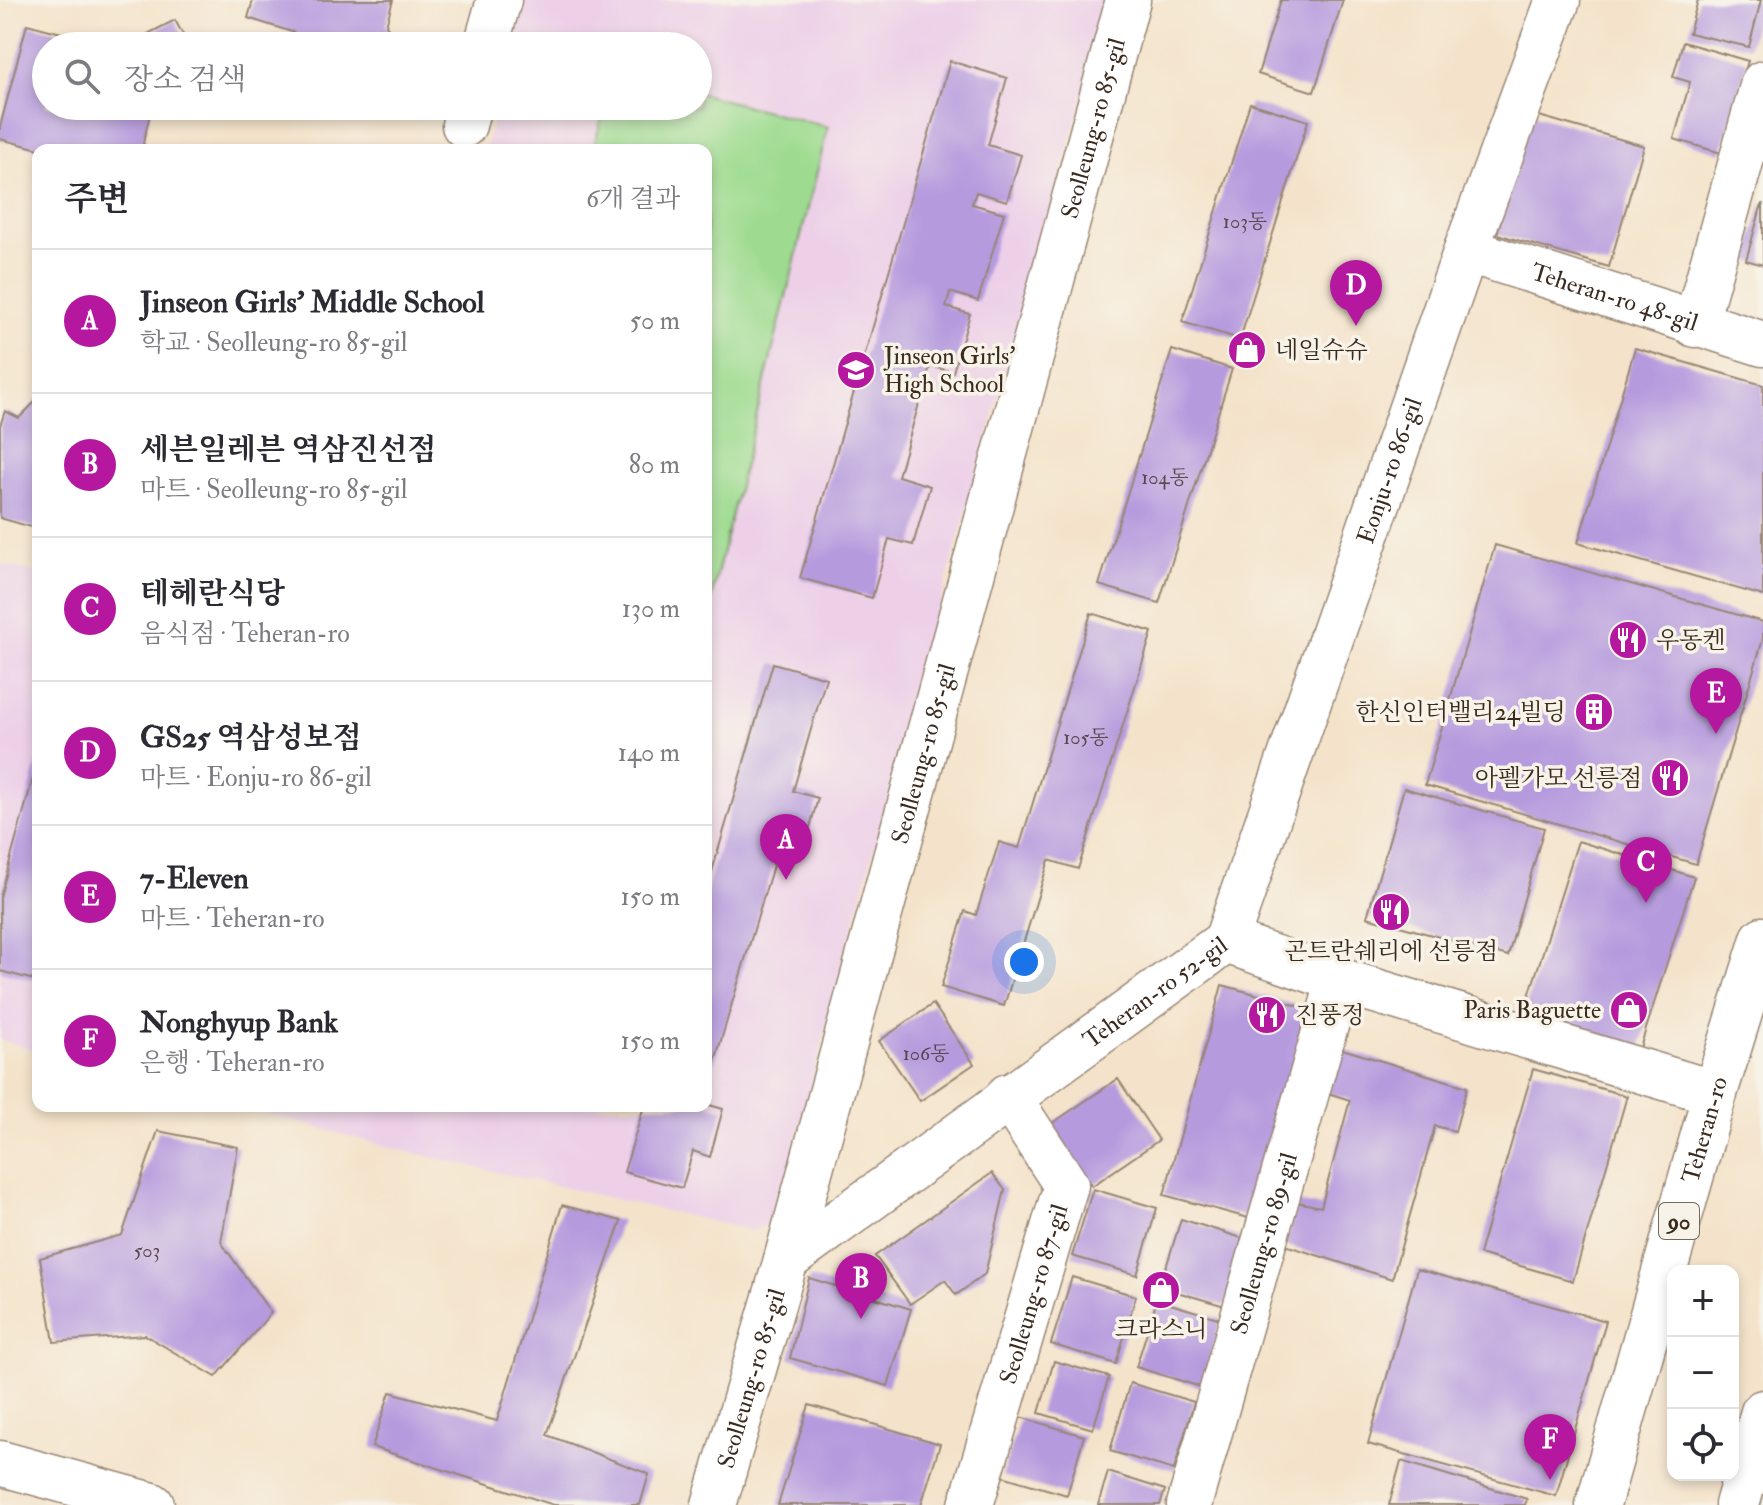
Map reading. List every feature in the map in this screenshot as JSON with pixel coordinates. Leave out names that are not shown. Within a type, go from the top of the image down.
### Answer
[{"type":"street","points":[[490,32],[499,0]]},
{"type":"street","name":"Seolleung-ro 85-gil","points":[[714,1505],[786,1260],[1128,0]]},
{"type":"street","name":"Eonju-ro 86-gil","points":[[1226,941],[1466,250],[1558,0]]},
{"type":"street","points":[[1695,325],[1763,83]]},
{"type":"street","name":"Teheran-ro 48-gil","points":[[1466,250],[1695,325],[1763,344]]},
{"type":"street","name":"Teheran-ro","points":[[1598,1505],[1715,1093],[1763,939]]},
{"type":"street","name":"Teheran-ro 52-gil","points":[[786,1260],[1008,1096],[1226,941],[1339,980],[1715,1093]]},
{"type":"street","name":"Seolleung-ro 89-gil","points":[[1189,1505],[1339,980]]},
{"type":"street","name":"Seolleung-ro 87-gil","points":[[971,1505],[1066,1185],[1008,1096]]},
{"type":"street","points":[[1737,1505],[1763,1412]]},
{"type":"street","points":[[0,1463],[152,1505]]},
{"type":"shaded area","name":"Jinseon Girls’ High School","points":[[526,0],[1110,0],[926,654],[775,1219],[753,1231],[388,1147],[262,1112],[712,1112],[712,144],[487,144],[493,120],[712,120],[712,32],[517,32]]},
{"type":"shaded area","points":[[0,564],[32,572],[32,1049],[0,1040]]},
{"type":"green space","points":[[712,97],[828,127],[712,595],[712,144],[595,144],[601,120],[712,120]]},
{"type":"building","points":[[253,0],[393,0],[386,25],[391,32],[292,32],[248,18]]},
{"type":"building","points":[[1281,0],[1343,0],[1314,92],[1258,74]]},
{"type":"building","points":[[1698,0],[1761,0],[1749,47],[1689,33]]},
{"type":"building","points":[[175,20],[181,32],[151,32]]},
{"type":"building","points":[[27,24],[57,32],[32,32],[32,120],[149,120],[144,144],[32,144],[32,147],[0,139],[0,127]]},
{"type":"building","points":[[1683,42],[1748,61],[1721,153],[1674,139],[1690,82],[1673,77]]},
{"type":"building","points":[[950,61],[1007,78],[988,145],[1021,155],[1007,201],[976,192],[972,204],[1004,213],[978,301],[950,292],[946,307],[970,314],[953,372],[930,366],[898,476],[930,486],[913,545],[889,539],[872,598],[800,578]]},
{"type":"building","points":[[1250,103],[1308,121],[1240,339],[1182,322]]},
{"type":"building","points":[[1532,114],[1644,146],[1609,267],[1497,234]]},
{"type":"building","points":[[1763,204],[1763,265],[1746,260]]},
{"type":"building","points":[[1635,348],[1763,385],[1763,596],[1578,543]]},
{"type":"building","points":[[1172,350],[1232,369],[1159,603],[1099,585]]},
{"type":"building","points":[[32,405],[32,527],[0,518],[0,426],[5,411],[19,418]]},
{"type":"building","name":"한신인터밸리24빌딩","points":[[1495,545],[1763,622],[1763,639],[1696,864],[1425,785]]},
{"type":"building","points":[[1091,613],[1152,632],[1078,869],[1049,860],[1004,1006],[941,987],[965,911],[976,915],[999,842],[1019,848]]},
{"type":"building","points":[[773,663],[826,678],[793,791],[818,798],[806,842],[782,835],[712,1071],[712,871]]},
{"type":"building","points":[[32,782],[32,979],[0,971],[0,897]]},
{"type":"building","points":[[1404,788],[1544,828],[1508,956],[1367,917]]},
{"type":"building","points":[[1578,841],[1694,877],[1639,1051],[1523,1015]]},
{"type":"building","points":[[1222,985],[1310,1009],[1252,1219],[1164,1195]]},
{"type":"building","points":[[933,1004],[974,1064],[920,1101],[879,1041]]},
{"type":"building","points":[[1339,1048],[1467,1087],[1455,1131],[1435,1126],[1392,1279],[1285,1245],[1297,1202],[1321,1207],[1350,1100],[1328,1093]]},
{"type":"building","points":[[1533,1069],[1627,1096],[1573,1281],[1479,1254]]},
{"type":"building","points":[[1118,1079],[1159,1140],[1092,1186],[1051,1124]]},
{"type":"building","points":[[712,1106],[723,1109],[710,1157],[693,1151],[682,1188],[624,1172],[642,1112],[712,1112]]},
{"type":"building","points":[[158,1131],[238,1147],[221,1242],[271,1313],[216,1377],[145,1335],[54,1342],[40,1258],[122,1235]]},
{"type":"building","points":[[992,1173],[1005,1190],[985,1274],[956,1295],[945,1280],[910,1304],[875,1256]]},
{"type":"building","points":[[1093,1189],[1157,1208],[1137,1275],[1072,1256]]},
{"type":"building","points":[[562,1205],[621,1221],[547,1435],[649,1474],[640,1505],[554,1505],[372,1447],[390,1392],[497,1421]]},
{"type":"building","points":[[1181,1219],[1245,1239],[1225,1306],[1160,1287]]},
{"type":"building","points":[[1417,1269],[1606,1321],[1556,1496],[1368,1444]]},
{"type":"building","points":[[1072,1277],[1136,1296],[1116,1364],[1051,1344]]},
{"type":"building","points":[[809,1278],[911,1309],[888,1386],[790,1358]]},
{"type":"building","points":[[1157,1300],[1221,1319],[1201,1387],[1136,1367]]},
{"type":"building","points":[[1054,1361],[1109,1377],[1093,1429],[1039,1413]]},
{"type":"building","points":[[1130,1383],[1194,1402],[1174,1470],[1110,1451]]},
{"type":"building","points":[[809,1405],[940,1444],[921,1505],[778,1505]]},
{"type":"building","points":[[1020,1417],[1084,1436],[1067,1495],[1002,1476]]},
{"type":"building","points":[[1401,1461],[1527,1499],[1525,1505],[1389,1505]]},
{"type":"building","points":[[1108,1472],[1165,1490],[1160,1505],[1098,1505]]},
{"type":"place","name":"GS25 역삼성보점","points":[[1356,326]]},
{"type":"place","name":"네일슈슈","points":[[1247,350]]},
{"type":"place","name":"Jinseon Girls’ High School","points":[[856,370]]},
{"type":"place","name":"우동켄","points":[[1628,640]]},
{"type":"place","name":"한신인터밸리24빌딩","points":[[1594,712]]},
{"type":"place","name":"7-Eleven","points":[[1716,734]]},
{"type":"place","name":"아펠가모 선릉점","points":[[1670,778]]},
{"type":"place","name":"Jinseon Girls’ Middle School","points":[[786,880]]},
{"type":"place","name":"테헤란식당","points":[[1646,903]]},
{"type":"place","name":"곤트란쉐리에 선릉점","points":[[1391,912]]},
{"type":"place","name":"Paris Baguette","points":[[1629,1010]]},
{"type":"place","name":"진풍정","points":[[1267,1015]]},
{"type":"place","name":"크라스니","points":[[1161,1290]]},
{"type":"place","name":"세븐일레븐 역삼진선점","points":[[861,1319]]},
{"type":"place","name":"Nonghyup Bank","points":[[1550,1480]]}]
